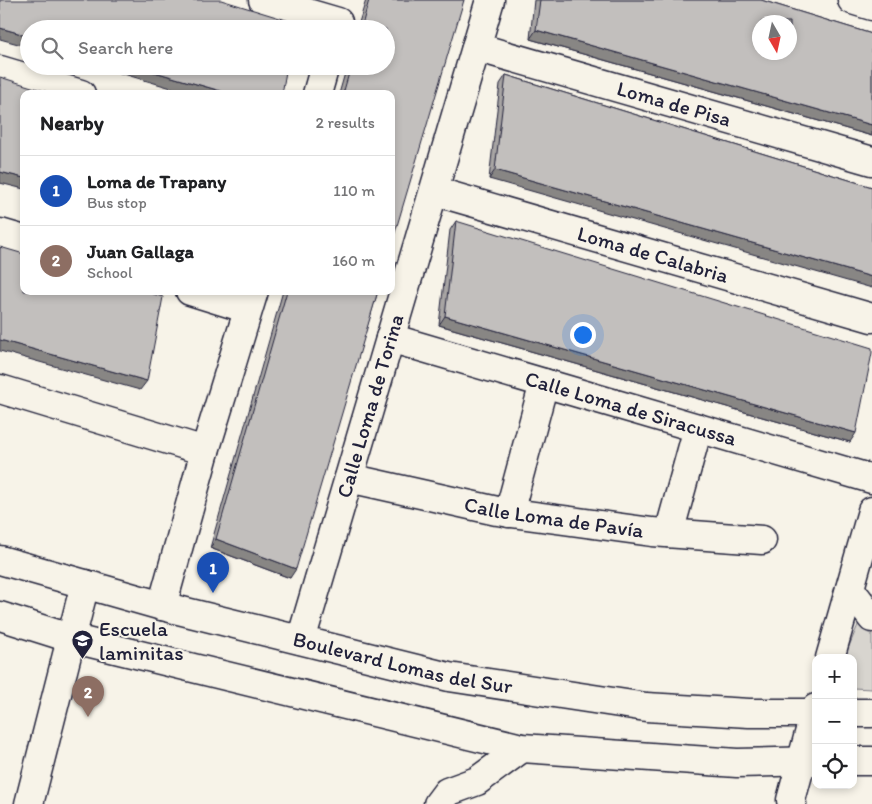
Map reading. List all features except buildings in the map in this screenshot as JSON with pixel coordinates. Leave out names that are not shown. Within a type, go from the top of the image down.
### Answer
[{"type":"street","points":[[263,0],[338,17]]},
{"type":"street","name":"Calle Loma de Torina","points":[[301,640],[490,0]]},
{"type":"street","points":[[852,0],[872,6]]},
{"type":"street","name":"Loma de Pisa","points":[[476,47],[872,161]]},
{"type":"street","points":[[0,70],[68,90]]},
{"type":"street","points":[[318,90],[322,75]]},
{"type":"street","name":"Loma de Calabria","points":[[434,191],[872,318]]},
{"type":"street","points":[[0,233],[20,239]]},
{"type":"street","points":[[162,606],[205,451],[251,300],[217,295]]},
{"type":"street","name":"Calle Loma de Siracussa","points":[[390,338],[872,478]]},
{"type":"street","points":[[509,513],[544,383]]},
{"type":"street","points":[[0,389],[205,451]]},
{"type":"street","points":[[669,533],[698,428]]},
{"type":"street","name":"Calle Loma de Pavía","points":[[349,478],[509,513],[669,533],[762,540]]},
{"type":"street","points":[[831,654],[872,511]]},
{"type":"street","name":"Boulevard Lomas del Sur","points":[[0,560],[162,606],[449,678],[646,707],[749,713],[812,712]]},
{"type":"street","points":[[29,804],[85,584]]},
{"type":"street","points":[[850,589],[872,618]]},
{"type":"street","points":[[0,616],[70,638],[522,748],[737,763],[808,762]]},
{"type":"street","points":[[857,713],[872,713]]},
{"type":"street","points":[[792,804],[791,800],[808,762],[812,733]]},
{"type":"street","points":[[438,804],[447,792],[477,781],[522,748]]},
{"type":"street","points":[[857,761],[872,761]]},
{"type":"shaded area","points":[[872,592],[872,689],[857,688],[857,654],[846,654]]},
{"type":"place","name":"Loma de Trapany","points":[[213,593]]},
{"type":"place","name":"Escuela laminitas","points":[[83,660]]},
{"type":"place","name":"Juan Gallaga","points":[[88,717]]}]
